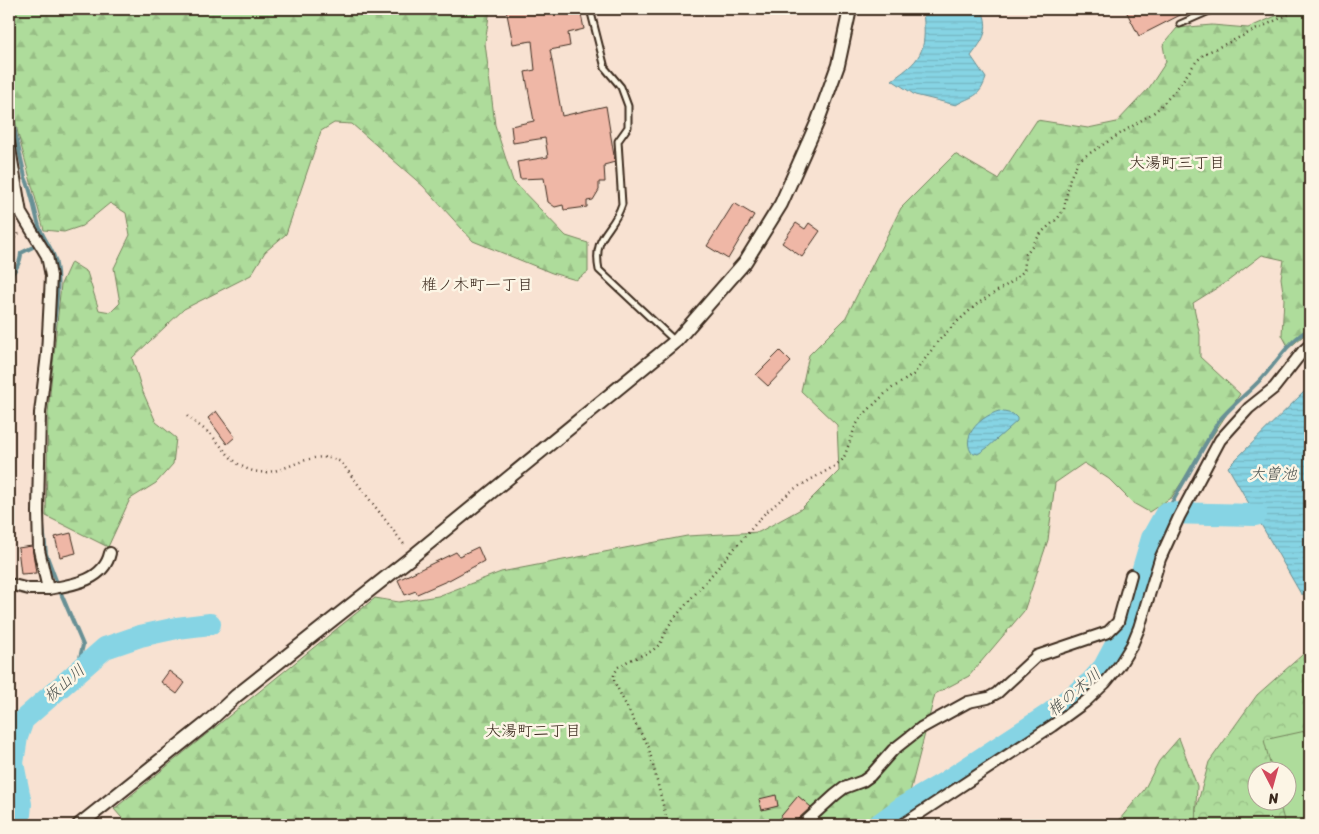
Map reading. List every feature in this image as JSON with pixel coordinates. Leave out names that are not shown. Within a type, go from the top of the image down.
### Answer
[{"type":"street","points":[[79,825],[675,342],[745,262],[780,204],[817,123],[838,65],[850,9]]},
{"type":"street","points":[[9,143],[22,213],[47,256],[51,276],[47,354],[40,413],[38,512],[39,550],[48,589]]},
{"type":"street","points":[[902,825],[1067,716],[1105,683],[1119,666],[1132,645],[1160,559],[1179,517],[1220,440],[1249,408],[1274,388],[1303,351],[1310,345]]},
{"type":"street","points":[[9,584],[29,589],[48,589],[72,585],[91,578],[102,571],[110,554]]},
{"type":"street","points":[[802,825],[839,791],[870,776],[893,750],[921,728],[968,702],[988,698],[1037,656],[1108,632],[1118,622],[1130,575]]},
{"type":"lane","points":[[590,9],[605,68],[621,87],[628,106],[628,127],[618,141],[622,204],[619,213],[598,244],[597,260],[599,270],[675,342]]},
{"type":"lane","points":[[1180,24],[1214,9]]},
{"type":"path","points":[[668,825],[648,744],[614,681],[614,674],[618,667],[652,651],[660,644],[671,622],[765,514],[794,488],[835,466],[842,460],[861,417],[890,390],[913,375],[939,340],[977,304],[1010,283],[1024,271],[1026,254],[1042,232],[1058,218],[1064,209],[1070,178],[1079,160],[1156,111],[1175,91],[1204,54],[1300,9]]},
{"type":"path","points":[[188,416],[209,433],[233,459],[244,467],[258,472],[276,471],[309,458],[320,456],[331,457],[341,462],[413,556]]},
{"type":"green space","points":[[9,9],[490,9],[485,43],[495,125],[513,181],[566,236],[588,243],[588,272],[576,280],[552,273],[473,241],[423,186],[352,124],[334,123],[321,131],[286,234],[265,252],[251,275],[184,309],[132,358],[142,390],[156,422],[176,438],[173,464],[156,483],[130,499],[108,547],[46,516],[48,413],[61,284],[71,262],[87,272],[99,310],[111,312],[120,303],[114,268],[130,235],[126,213],[110,203],[82,226],[64,232],[44,230],[18,134],[9,89]]},
{"type":"green space","points":[[1292,9],[1310,9],[1310,334],[1303,336],[1289,348],[1282,335],[1284,299],[1281,278],[1284,260],[1262,255],[1228,281],[1193,303],[1200,335],[1200,357],[1240,394],[1172,497],[1149,512],[1133,503],[1109,479],[1084,463],[1055,483],[1048,540],[1024,611],[969,676],[935,694],[909,796],[872,825],[128,825],[114,809],[375,598],[399,602],[438,596],[501,572],[687,536],[759,532],[801,509],[839,471],[837,425],[801,391],[809,355],[845,319],[901,208],[955,154],[998,179],[1037,120],[1088,128],[1117,122],[1149,88],[1166,62],[1163,45],[1177,28],[1212,25],[1248,28]]},
{"type":"green space","points":[[1310,648],[1310,825],[1197,825],[1196,809],[1209,762],[1257,695]]},
{"type":"green space","points":[[1310,730],[1310,818],[1285,824],[1282,812],[1296,812],[1296,762],[1270,762],[1264,740]]},
{"type":"green space","points":[[1179,738],[1197,786],[1195,825],[1115,825],[1144,790],[1159,761]]},
{"type":"water","points":[[923,9],[982,9],[985,23],[984,34],[971,56],[986,78],[978,93],[956,105],[915,95],[892,80],[918,58],[923,43]]},
{"type":"water","name":"大曽池","points":[[1310,386],[1310,595],[1301,594],[1228,467]]},
{"type":"water","points":[[999,411],[1013,414],[1017,421],[987,448],[978,454],[971,452],[969,439],[971,432],[980,421]]},
{"type":"building","points":[[506,9],[580,9],[584,29],[568,33],[570,46],[550,50],[562,116],[606,106],[615,162],[604,165],[605,182],[599,182],[599,190],[593,200],[587,201],[587,207],[564,210],[563,205],[555,207],[548,202],[544,178],[520,179],[517,162],[548,157],[545,138],[513,143],[511,126],[534,121],[525,72],[535,70],[532,41],[513,44]]},
{"type":"building","points":[[1125,9],[1192,9],[1139,36]]},
{"type":"building","points":[[734,203],[754,215],[728,259],[707,246]]},
{"type":"building","points":[[796,223],[805,229],[809,223],[820,231],[802,257],[782,243]]},
{"type":"building","points":[[780,351],[791,362],[768,386],[756,375]]},
{"type":"building","points":[[216,411],[235,437],[227,444],[208,418]]},
{"type":"building","points":[[71,533],[76,553],[60,557],[55,537]]},
{"type":"building","points":[[32,546],[36,573],[21,574],[18,548]]},
{"type":"building","points":[[478,547],[484,561],[449,580],[417,594],[416,591],[405,595],[398,580],[456,552],[459,556]]},
{"type":"building","points":[[169,671],[185,683],[177,694],[161,682]]},
{"type":"building","points":[[776,795],[778,806],[762,810],[759,799]]},
{"type":"building","points":[[798,796],[811,807],[797,820],[795,825],[782,825],[777,821]]},
{"type":"waterway","points":[[9,105],[25,177],[39,226],[56,264],[57,290],[53,334]]},
{"type":"waterway","points":[[9,277],[17,266],[21,253],[33,247]]},
{"type":"waterway","points":[[1166,513],[1218,422],[1262,378],[1290,345],[1310,329]]},
{"type":"waterway","name":"椎の木川","points":[[878,825],[901,808],[944,783],[1048,715],[1091,682],[1104,667],[1121,635],[1131,609],[1152,538],[1166,513],[1256,515]]},
{"type":"waterway","points":[[43,526],[46,554],[57,583]]},
{"type":"waterway","points":[[60,591],[83,645],[78,666],[60,686]]},
{"type":"waterway","name":"板山川","points":[[19,825],[21,804],[13,763],[17,737],[23,720],[105,648],[140,636],[177,628],[210,624]]},
{"type":"district","name":"大湯町三丁目","points":[[1177,162]]},
{"type":"district","name":"椎ノ木町一丁目","points":[[477,284]]},
{"type":"district","name":"大湯町二丁目","points":[[533,730]]}]
